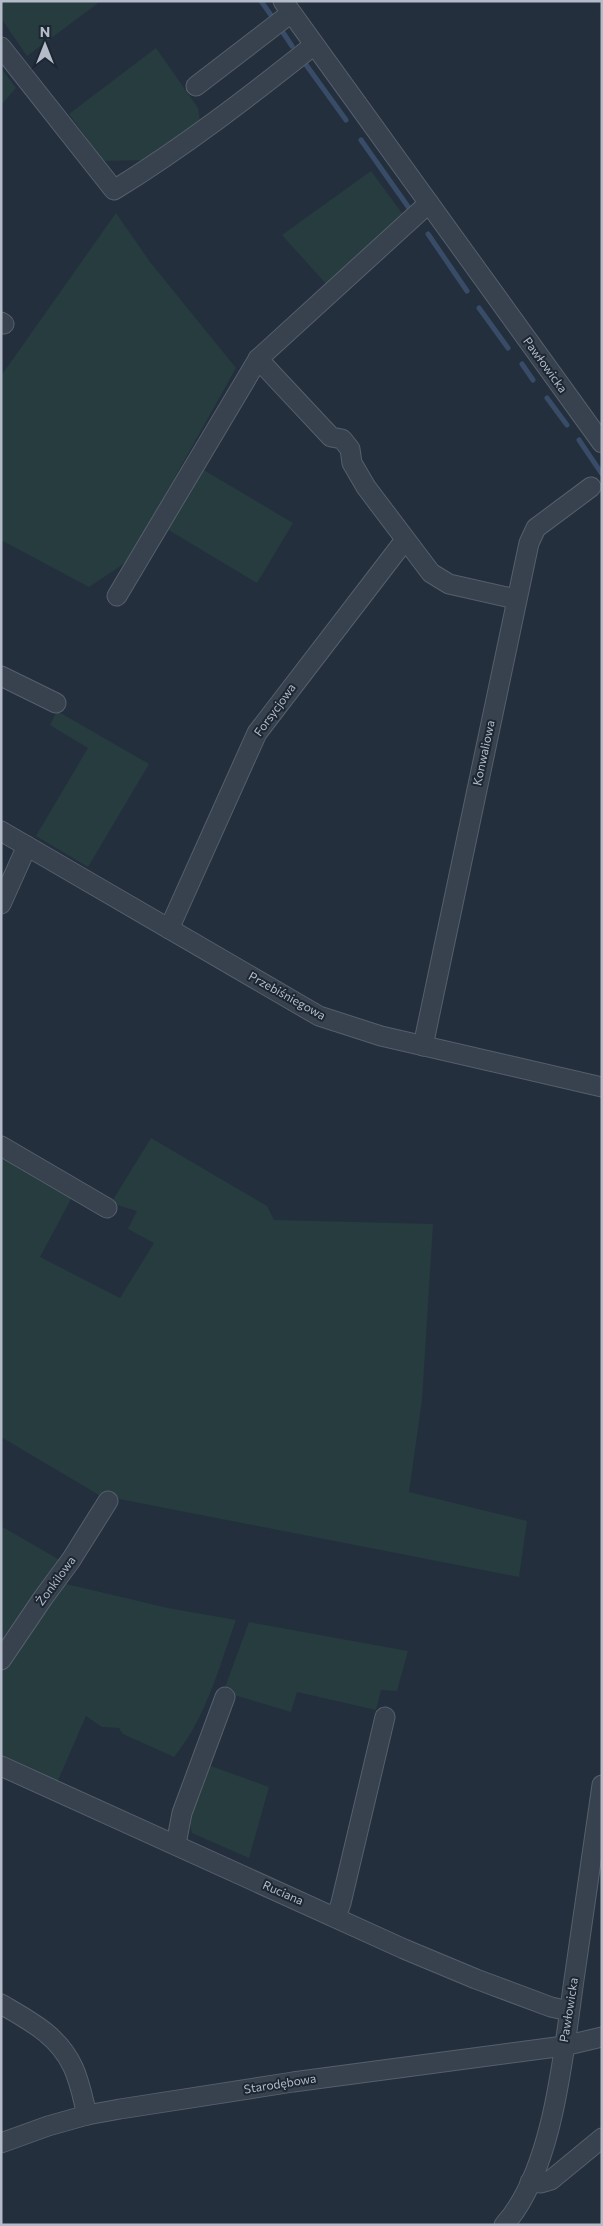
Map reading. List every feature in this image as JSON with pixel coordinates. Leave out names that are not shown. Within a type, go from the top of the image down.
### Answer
[{"type":"street","name":"Pawłowicka","points":[[287,7],[602,443]]},
{"type":"street","points":[[196,86],[287,7]]},
{"type":"street","points":[[1,47],[114,190],[226,113],[314,45]]},
{"type":"street","points":[[117,596],[258,359],[429,203]]},
{"type":"street","points":[[258,359],[331,437],[342,440],[350,449],[352,463],[366,487],[431,573],[449,584],[516,599]]},
{"type":"street","name":"Konwaliowa","points":[[423,1046],[529,542],[536,528],[591,487]]},
{"type":"street","name":"Forsycjowa","points":[[169,929],[257,733],[405,540]]},
{"type":"street","points":[[1,676],[56,703]]},
{"type":"street","name":"Przebiśniegowa","points":[[1,831],[320,1016],[381,1036],[602,1087]]},
{"type":"street","points":[[1,904],[27,846]]},
{"type":"street","points":[[1,1146],[107,1208]]},
{"type":"street","name":"Żonkilowa","points":[[1,1660],[43,1598],[72,1560],[108,1501]]},
{"type":"street","points":[[176,1844],[182,1813],[226,1697]]},
{"type":"street","points":[[336,1917],[341,1903],[385,1717]]},
{"type":"street","name":"Ruciana","points":[[1,1766],[476,1979],[551,2007],[569,2011]]},
{"type":"street","name":"Pawłowicka","points":[[504,2225],[524,2196],[546,2135],[564,2046],[602,1785]]},
{"type":"street","points":[[1,2004],[40,2027],[57,2042],[74,2068],[87,2115]]},
{"type":"street","name":"Starodębowa","points":[[1,2143],[48,2126],[87,2115],[292,2082],[564,2046],[602,2037]]},
{"type":"street","points":[[530,2182],[538,2183],[551,2180],[602,2138]]},
{"type":"green space","points":[[1,1],[101,1],[27,56],[1,18]]},
{"type":"green space","points":[[156,48],[198,108],[200,121],[148,160],[103,161],[69,114]]},
{"type":"green space","points":[[1,68],[16,88],[1,105]]},
{"type":"green space","points":[[371,171],[404,216],[328,286],[282,235]]},
{"type":"green space","points":[[116,213],[150,262],[236,368],[128,561],[89,587],[1,540],[1,376]]},
{"type":"green space","points":[[202,469],[293,523],[257,583],[167,529]]},
{"type":"green space","points":[[57,711],[149,764],[88,867],[36,836],[88,748],[50,725]]},
{"type":"green space","points":[[151,1138],[267,1206],[274,1220],[433,1224],[422,1400],[409,1492],[527,1521],[519,1577],[99,1495],[1,1437],[1,1155],[72,1197],[40,1257],[120,1298],[154,1243],[128,1229],[137,1211],[111,1203]]},
{"type":"green space","points":[[1,1526],[63,1562],[1,1649]]},
{"type":"green space","points":[[66,1584],[168,1608],[236,1620],[211,1692],[195,1726],[174,1757],[123,1734],[119,1728],[102,1727],[86,1716],[56,1785],[1,1759],[1,1669]]},
{"type":"green space","points":[[249,1622],[408,1651],[397,1691],[381,1690],[376,1710],[297,1692],[291,1712],[234,1695],[224,1690]]},
{"type":"green space","points":[[208,1765],[269,1787],[249,1858],[192,1833],[188,1817]]},
{"type":"waterway","points":[[261,1],[273,18]]},
{"type":"waterway","points":[[282,31],[292,46]]},
{"type":"waterway","points":[[304,62],[346,120]]},
{"type":"waterway","points":[[361,140],[409,208]]},
{"type":"waterway","points":[[428,234],[467,291]]},
{"type":"waterway","points":[[479,308],[508,348]]},
{"type":"waterway","points":[[522,364],[533,380]]},
{"type":"waterway","points":[[547,398],[567,425]]},
{"type":"waterway","points":[[579,440],[602,474]]}]
